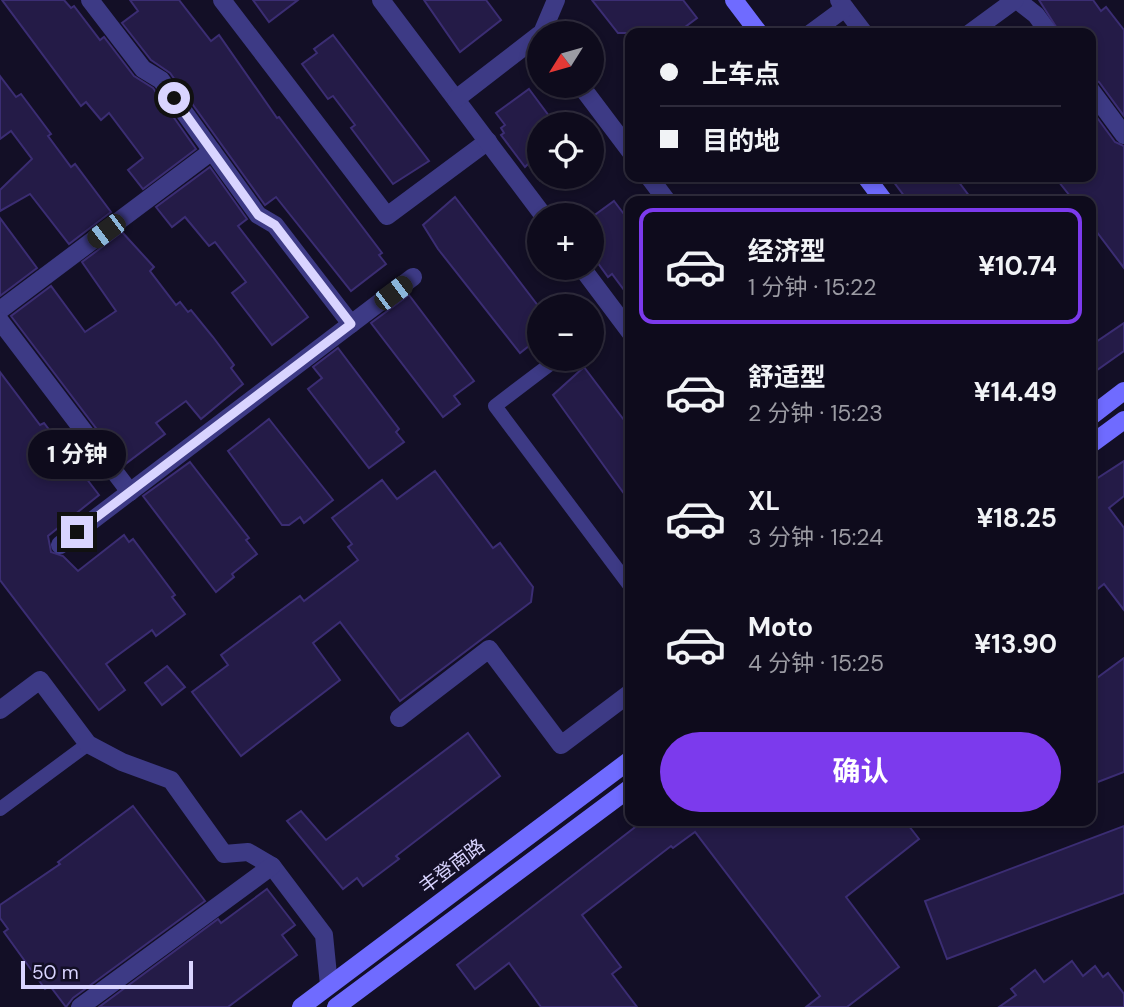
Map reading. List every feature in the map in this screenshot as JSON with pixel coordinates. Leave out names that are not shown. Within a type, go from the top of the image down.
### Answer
[{"type":"street","points":[[90,0],[143,69],[161,80],[258,215],[275,225],[351,324]]},
{"type":"street","points":[[222,0],[387,216],[488,141]]},
{"type":"street","points":[[381,0],[534,203]]},
{"type":"street","points":[[547,21],[556,0]]},
{"type":"street","points":[[734,0],[755,28]]},
{"type":"street","points":[[977,28],[1016,0],[1036,15],[1045,28]]},
{"type":"street","points":[[816,28],[842,4],[860,28]]},
{"type":"street","points":[[456,99],[527,45]]},
{"type":"street","points":[[1096,97],[1124,135]]},
{"type":"street","points":[[590,98],[625,144]]},
{"type":"street","points":[[0,310],[212,151]]},
{"type":"street","points":[[60,545],[413,277]]},
{"type":"street","points":[[591,280],[625,325]]},
{"type":"street","points":[[0,321],[130,492]]},
{"type":"street","points":[[1096,412],[1124,391]]},
{"type":"street","points":[[1096,441],[1124,420]]},
{"type":"street","points":[[399,718],[489,649],[561,745],[625,697]]},
{"type":"street","points":[[0,710],[40,680],[88,744],[122,762],[171,779],[224,854],[248,852],[272,866],[324,935],[329,985],[341,1006],[625,792]]},
{"type":"street","name":"丰登南路","points":[[300,1007],[625,764]]},
{"type":"street","points":[[80,1007],[272,866]]},
{"type":"lane","points":[[542,371],[495,406],[625,579]]},
{"type":"lane","points":[[0,809],[88,744]]},
{"type":"building","points":[[2,0],[64,0],[71,8],[74,6],[100,40],[104,37],[134,76],[153,88],[196,149],[143,189],[128,170],[143,158],[109,113],[101,120],[86,102],[81,106]]},
{"type":"building","points":[[130,0],[179,0],[211,41],[219,35],[277,118],[279,117],[382,253],[379,255],[386,264],[351,291],[276,197],[265,205],[170,73],[151,60],[122,23],[138,11]]},
{"type":"building","points":[[253,0],[298,0],[269,22]]},
{"type":"building","points":[[424,0],[486,0],[501,20],[460,52]]},
{"type":"building","points":[[592,0],[683,0],[697,18],[684,28],[625,28],[625,33],[618,33]]},
{"type":"building","points":[[1039,0],[1093,0],[1101,11],[1106,7],[1124,30],[1124,116],[1096,81],[1096,28],[1057,28]]},
{"type":"building","points":[[333,35],[429,161],[393,184],[351,128],[355,125],[333,96],[328,99],[302,64],[317,53],[314,49]]},
{"type":"building","points":[[0,76],[16,97],[21,94],[51,134],[48,136],[71,167],[75,164],[111,212],[69,244],[30,194],[0,211],[0,190],[32,159],[11,131],[0,139]]},
{"type":"building","points":[[527,90],[527,98],[536,98],[546,112],[527,112],[525,167],[501,135],[504,133],[501,128],[505,125],[496,113]]},
{"type":"building","points":[[1096,116],[1115,142],[1124,146],[1124,268],[1096,231],[1096,196],[1070,196],[1059,182],[1096,182]]},
{"type":"building","points":[[210,167],[247,219],[238,226],[308,317],[272,345],[232,293],[246,282],[215,242],[209,246],[185,217],[172,227],[156,207]]},
{"type":"building","points":[[894,182],[959,182],[969,196],[904,196]]},
{"type":"building","points":[[455,197],[529,294],[527,347],[520,353],[438,249],[423,225]]},
{"type":"building","points":[[614,201],[625,215],[625,291],[612,274],[608,277],[604,272],[604,208]]},
{"type":"building","points":[[0,218],[37,268],[0,296]]},
{"type":"building","points":[[122,232],[154,267],[150,271],[176,305],[180,302],[188,312],[191,310],[213,337],[234,365],[231,368],[243,384],[201,419],[186,401],[156,423],[165,434],[124,465],[11,316],[51,286],[85,332],[116,311],[82,262]]},
{"type":"building","points":[[409,295],[474,381],[454,396],[460,404],[443,417],[371,323]]},
{"type":"building","points":[[1124,323],[1124,351],[1096,371],[1096,342]]},
{"type":"building","points":[[338,348],[399,429],[396,432],[404,442],[369,468],[308,389],[322,378],[313,367]]},
{"type":"building","points":[[580,371],[587,371],[625,421],[625,495],[553,395]]},
{"type":"building","points":[[0,372],[40,425],[44,423],[99,495],[48,536],[51,552],[63,556],[78,571],[124,535],[129,542],[133,539],[175,595],[172,597],[185,614],[156,636],[152,630],[106,664],[125,690],[99,710],[0,580]]},
{"type":"building","points":[[269,419],[333,500],[304,523],[300,517],[289,525],[282,525],[228,451]]},
{"type":"building","points":[[1124,461],[1124,496],[1109,508],[1124,528],[1124,610],[1104,584],[1096,590],[1096,479]]},
{"type":"building","points":[[190,462],[249,538],[246,540],[257,554],[232,574],[234,577],[216,592],[143,496]]},
{"type":"building","points":[[435,471],[493,548],[500,543],[533,587],[531,602],[400,701],[340,622],[313,643],[340,680],[241,756],[192,692],[228,665],[221,655],[300,596],[304,601],[358,560],[348,547],[352,544],[332,518],[382,480],[397,499]]},
{"type":"building","points":[[1124,658],[1124,772],[1096,783],[1096,679]]},
{"type":"building","points":[[167,666],[185,687],[162,705],[145,683]]},
{"type":"building","points":[[468,733],[500,776],[396,856],[399,859],[363,886],[357,878],[343,889],[287,821],[301,811],[326,840]]},
{"type":"building","points":[[133,806],[205,901],[73,998],[66,1007],[50,986],[45,989],[4,932],[8,929],[0,918],[0,905],[60,864],[58,862]]},
{"type":"building","points":[[637,826],[909,826],[919,839],[846,897],[899,967],[847,1007],[806,1007],[820,996],[695,832],[673,848],[671,846],[582,915],[621,967],[612,974],[637,1007],[541,1007],[509,963],[475,989],[457,965]]},
{"type":"building","points":[[1124,826],[1124,893],[947,959],[925,901]]},
{"type":"building","points":[[267,889],[295,925],[282,935],[297,955],[228,1007],[99,1007],[218,919],[221,923]]},
{"type":"building","points":[[1072,961],[1083,976],[1095,966],[1103,977],[1108,973],[1124,994],[1124,1007],[999,1007],[1016,995],[1011,989],[1035,970],[1044,982]]},
{"type":"route","points":[[77,532],[351,324],[275,225],[258,215],[174,98]]}]
